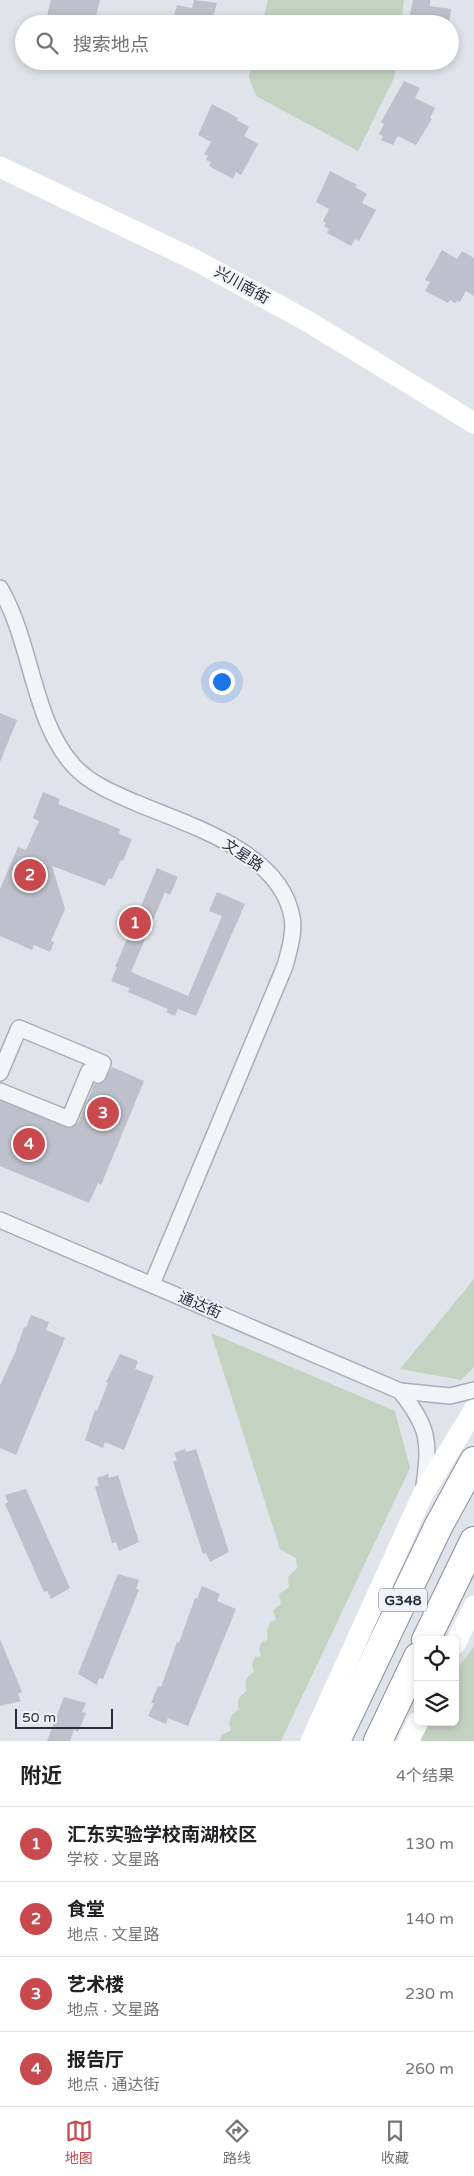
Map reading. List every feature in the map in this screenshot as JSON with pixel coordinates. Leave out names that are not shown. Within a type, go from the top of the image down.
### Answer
[{"type":"highway","name":"G348","points":[[336,1741],[438,1527],[474,1461]]},
{"type":"highway","name":"G348","points":[[428,1636],[474,1541]]},
{"type":"highway","points":[[381,1735],[414,1665]]},
{"type":"street","name":"兴川南街","points":[[0,155],[249,276],[474,408]]},
{"type":"street","name":"兴川南街","points":[[0,167],[197,260],[309,322],[474,423]]},
{"type":"street","name":"文星路","points":[[0,588],[8,602],[24,644],[50,732],[73,766],[103,789],[215,837],[261,864],[281,887],[292,918],[290,947],[285,966],[152,1284]]},
{"type":"street","points":[[0,1073],[18,1028],[103,1063],[98,1075],[89,1071],[69,1119],[0,1091]]},
{"type":"street","name":"通达街","points":[[0,1220],[400,1391]]},
{"type":"street","points":[[400,1391],[450,1396],[474,1390]]},
{"type":"street","points":[[400,1391],[418,1413],[426,1436],[428,1459],[423,1494]]},
{"type":"street","points":[[311,1741],[328,1699],[423,1494],[474,1410]]},
{"type":"street","points":[[459,1636],[474,1606]]},
{"type":"street","points":[[459,1644],[474,1629]]},
{"type":"street","points":[[316,1741],[328,1699]]},
{"type":"street","points":[[408,1741],[416,1726]]},
{"type":"green space","points":[[268,0],[404,0],[402,15],[264,15]]},
{"type":"green space","points":[[251,70],[395,70],[394,78],[358,151],[256,96],[249,77]]},
{"type":"green space","points":[[474,1279],[474,1367],[461,1380],[400,1369]]},
{"type":"green space","points":[[211,1333],[395,1411],[410,1468],[281,1741],[219,1741],[222,1735],[231,1730],[229,1723],[232,1714],[239,1710],[238,1701],[240,1697],[247,1691],[246,1682],[247,1678],[254,1672],[252,1666],[255,1657],[261,1656],[259,1650],[261,1643],[268,1639],[267,1631],[270,1622],[276,1620],[273,1610],[281,1604],[279,1594],[289,1587],[288,1577],[297,1568],[296,1558],[280,1549]]},
{"type":"green space","points":[[474,1647],[474,1741],[420,1741],[427,1726],[459,1726],[459,1666]]},
{"type":"building","points":[[51,0],[100,0],[96,15],[47,15]]},
{"type":"building","points":[[194,0],[217,3],[214,15],[174,15],[177,5],[192,8]]},
{"type":"building","points":[[413,0],[430,0],[430,6],[451,9],[450,15],[410,15]]},
{"type":"building","points":[[404,81],[420,88],[415,98],[435,108],[430,118],[432,119],[416,145],[398,136],[393,145],[381,140],[383,136],[379,134],[384,124],[381,122]]},
{"type":"building","points":[[212,104],[238,118],[237,120],[249,127],[244,136],[258,144],[241,175],[236,172],[233,179],[209,166],[211,162],[206,160],[208,156],[204,154],[211,142],[198,135]]},
{"type":"building","points":[[330,171],[357,185],[355,187],[367,194],[362,203],[376,210],[359,241],[355,239],[351,246],[327,233],[329,229],[324,226],[326,223],[323,221],[329,209],[316,202]]},
{"type":"building","points":[[442,250],[457,259],[462,251],[474,258],[474,296],[466,291],[460,302],[457,301],[455,303],[450,300],[448,303],[425,291],[430,282],[425,280]]},
{"type":"building","points":[[0,713],[17,720],[0,762]]},
{"type":"building","points":[[43,792],[60,799],[58,804],[120,829],[119,834],[132,839],[123,861],[121,860],[112,879],[109,878],[105,886],[52,866],[65,909],[51,941],[54,942],[50,952],[34,945],[32,950],[0,936],[0,889],[18,847],[26,850],[39,821],[33,818]]},
{"type":"building","points":[[157,868],[178,877],[170,895],[165,892],[131,972],[188,996],[222,916],[209,911],[217,892],[245,904],[196,1016],[178,1009],[175,1016],[166,1012],[168,1009],[128,992],[129,988],[111,981],[117,967],[115,967]]},
{"type":"building","points":[[112,1067],[144,1081],[101,1185],[98,1183],[89,1203],[0,1166],[0,1101],[71,1128],[78,1123],[94,1084],[104,1082]]},
{"type":"building","points":[[31,1315],[49,1322],[46,1330],[65,1338],[16,1455],[0,1448],[0,1385],[15,1353],[24,1327],[26,1328]]},
{"type":"building","points":[[120,1354],[138,1361],[135,1369],[154,1376],[124,1450],[105,1442],[103,1448],[85,1440],[95,1410],[97,1411],[108,1383],[106,1382]]},
{"type":"building","points":[[185,1449],[186,1452],[196,1449],[229,1552],[210,1562],[206,1553],[203,1554],[173,1462],[177,1460],[174,1453]]},
{"type":"building","points":[[108,1474],[109,1478],[118,1475],[139,1542],[119,1551],[116,1542],[112,1543],[95,1487],[99,1485],[97,1478]]},
{"type":"building","points":[[26,1489],[70,1588],[51,1599],[47,1591],[44,1592],[5,1504],[8,1502],[5,1495]]},
{"type":"building","points":[[118,1574],[139,1580],[136,1589],[139,1590],[103,1679],[99,1678],[97,1685],[78,1674]]},
{"type":"building","points":[[202,1586],[220,1594],[217,1601],[236,1609],[188,1726],[168,1718],[166,1724],[148,1716],[154,1703],[151,1703],[158,1686],[161,1687],[177,1642],[179,1643],[195,1598],[197,1599]]},
{"type":"building","points":[[0,1639],[22,1692],[18,1694],[21,1701],[0,1706]]},
{"type":"building","points":[[64,1697],[86,1703],[82,1712],[86,1713],[78,1732],[74,1730],[70,1741],[47,1741]]},
{"type":"place","name":"食堂","points":[[30,875]]},
{"type":"place","name":"汇东实验学校南湖校区","points":[[135,923]]},
{"type":"place","name":"艺术楼","points":[[103,1113]]},
{"type":"place","name":"报告厅","points":[[29,1144]]}]
